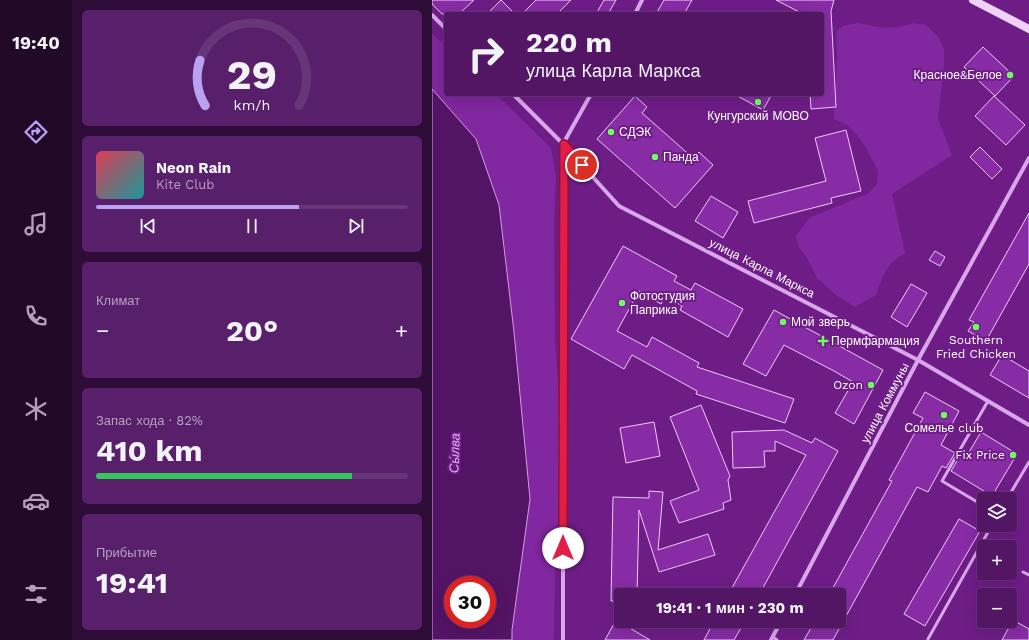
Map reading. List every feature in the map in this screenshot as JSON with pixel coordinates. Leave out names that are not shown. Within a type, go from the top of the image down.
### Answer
[{"type":"street","points":[[636,12],[642,0]]},
{"type":"street","points":[[973,0],[1029,29]]},
{"type":"street","points":[[432,15],[444,27]]},
{"type":"street","name":"улица Карла Маркса","points":[[515,96],[564,144],[619,206],[918,360],[1029,425]]},
{"type":"street","points":[[563,640],[564,144],[590,96]]},
{"type":"street","name":"улица Коммуны","points":[[799,588],[918,360],[1029,158]]},
{"type":"street","points":[[772,639],[778,628]]},
{"type":"lane","points":[[977,502],[942,481],[988,401]]},
{"type":"lane","points":[[1011,492],[1029,462]]},
{"type":"lane","points":[[928,639],[988,532]]},
{"type":"lane","points":[[1023,572],[1029,575]]},
{"type":"lane","points":[[772,639],[778,640]]},
{"type":"shaded area","points":[[858,23],[884,28],[900,27],[914,23],[926,25],[939,38],[944,49],[944,65],[938,119],[952,155],[892,194],[905,253],[898,257],[889,266],[883,276],[876,295],[855,307],[836,295],[817,278],[807,257],[799,248],[796,236],[809,218],[869,193],[877,184],[878,171],[865,146],[847,125],[834,119],[837,55],[836,31],[843,26]]},
{"type":"shaded area","points":[[432,34],[444,44],[444,96],[498,96],[551,148],[556,176],[554,225],[555,337],[563,471],[555,568],[554,640],[512,640],[512,630],[530,499],[514,332],[499,205],[476,139],[432,89]]},
{"type":"water","name":"Сы́лва","points":[[432,89],[476,139],[499,205],[514,332],[530,499],[512,630],[512,640],[432,640]]},
{"type":"building","points":[[432,0],[474,0],[461,12],[444,12],[444,14],[442,14],[432,4]]},
{"type":"building","points":[[501,0],[513,12],[489,12]]},
{"type":"building","points":[[536,0],[571,0],[559,12],[524,12]]},
{"type":"building","points":[[604,0],[616,0],[609,12],[597,12]]},
{"type":"building","points":[[664,0],[692,0],[685,12],[657,12]]},
{"type":"building","points":[[776,0],[834,0],[831,11],[836,107],[811,109],[810,96],[824,96],[824,12],[799,12]]},
{"type":"building","points":[[983,47],[1014,76],[995,96],[964,67]]},
{"type":"building","points":[[635,96],[647,107],[642,113],[693,158],[699,152],[713,165],[675,208],[597,139]]},
{"type":"building","name":"Кунгурский МОВО","points":[[738,96],[771,96],[763,110]]},
{"type":"building","points":[[994,96],[1025,125],[1006,145],[975,116]]},
{"type":"building","points":[[846,130],[861,191],[831,198],[832,203],[754,223],[748,201],[826,181],[815,138]]},
{"type":"building","points":[[980,147],[1002,169],[992,179],[970,157]]},
{"type":"building","points":[[711,196],[738,212],[723,238],[695,221]]},
{"type":"building","points":[[1029,213],[1029,264],[986,341],[968,331],[974,322],[969,320]]},
{"type":"building","points":[[623,246],[677,276],[674,281],[691,290],[695,283],[743,309],[728,337],[680,310],[682,306],[665,296],[661,304],[639,291],[617,331],[647,347],[652,337],[699,363],[697,367],[794,399],[785,423],[696,394],[697,391],[632,355],[624,369],[571,339]]},
{"type":"building","points":[[935,251],[945,257],[940,266],[929,260]]},
{"type":"building","points":[[911,284],[927,293],[907,327],[891,317]]},
{"type":"building","points":[[774,310],[883,370],[854,424],[835,413],[853,382],[834,371],[784,345],[766,376],[743,364]]},
{"type":"building","points":[[1002,355],[1029,371],[1029,398],[990,375]]},
{"type":"building","points":[[925,392],[959,411],[941,445],[955,453],[946,468],[942,466],[928,492],[917,487],[846,616],[846,588],[833,588],[892,481],[889,480],[923,418],[913,413]]},
{"type":"building","points":[[701,405],[730,476],[728,480],[731,500],[723,503],[724,509],[679,523],[670,501],[699,490],[670,417]]},
{"type":"building","points":[[654,422],[660,456],[626,463],[620,428]]},
{"type":"building","points":[[784,430],[812,443],[815,438],[838,451],[763,588],[732,588],[806,455],[775,441],[775,451],[764,451],[765,467],[733,468],[732,432]]},
{"type":"building","points":[[981,432],[1017,454],[994,492],[985,492],[951,471],[960,456],[965,459]]},
{"type":"building","points":[[649,491],[663,492],[658,550],[708,534],[715,555],[659,572],[639,510],[637,588],[614,588],[614,601],[611,601],[613,497],[649,498]]},
{"type":"building","points":[[959,519],[977,529],[977,532],[979,532],[925,626],[904,614]]},
{"type":"building","points":[[1017,622],[1029,629],[1029,640],[1002,640],[1009,628],[1017,628]]},
{"type":"building","points":[[614,624],[614,628],[630,628],[650,640],[605,640]]},
{"type":"building","points":[[710,628],[741,628],[734,640],[704,640]]},
{"type":"building","points":[[811,628],[840,628],[833,640],[804,640]]},
{"type":"place","name":"Красное&Белое","points":[[1010,75]]},
{"type":"place","name":"Кунгурский МОВО","points":[[758,102]]},
{"type":"place","name":"СДЭК","points":[[611,132]]},
{"type":"place","name":"Панда","points":[[655,157]]},
{"type":"place","name":"Фотостудия Паприка","points":[[622,303]]},
{"type":"place","name":"Мой зверь","points":[[783,322]]},
{"type":"place","name":"Southern Fried Chicken","points":[[976,327]]},
{"type":"place","name":"Пермфармация","points":[[823,341]]},
{"type":"place","name":"Ozon","points":[[871,385]]},
{"type":"place","name":"Сомелье club","points":[[944,415]]},
{"type":"place","name":"Fix Price","points":[[1013,455]]},
{"type":"route","points":[[563,548],[564,144],[582,165]]}]
